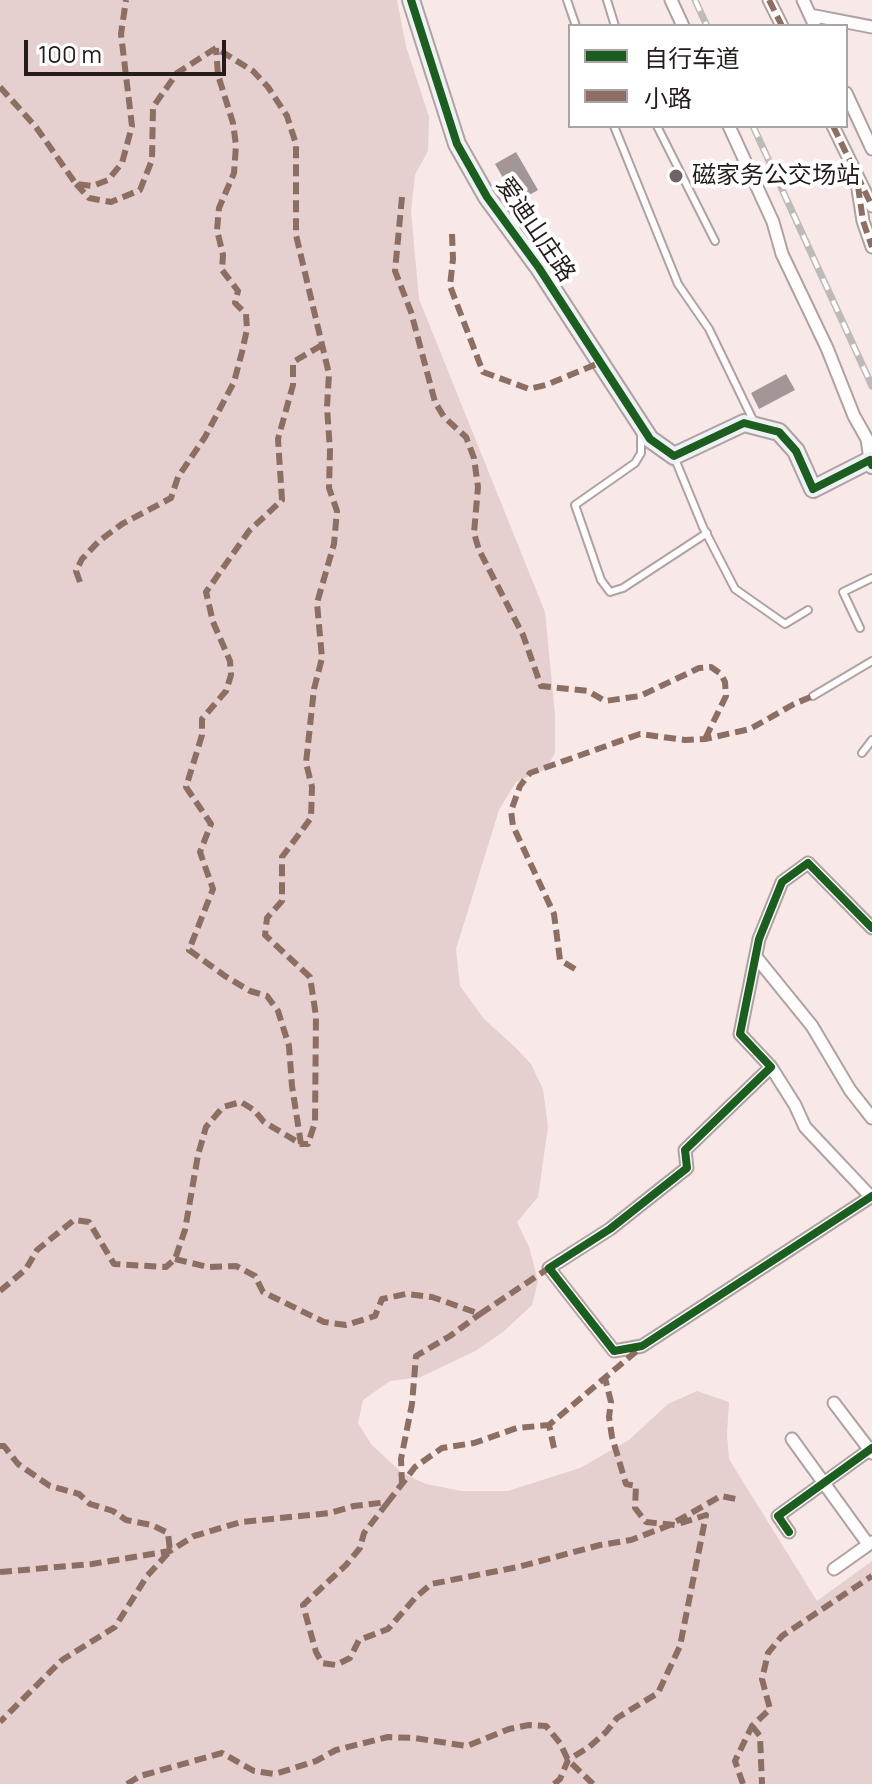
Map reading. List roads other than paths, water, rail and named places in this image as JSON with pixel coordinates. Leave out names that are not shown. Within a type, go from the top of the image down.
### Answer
[{"type":"street","name":"爱迪山庄路","points":[[411,0],[457,144],[487,197],[539,268],[650,439],[674,456]]},
{"type":"street","points":[[671,0],[682,24]]},
{"type":"street","points":[[769,0],[781,24]]},
{"type":"street","points":[[803,0],[812,20],[846,24]]},
{"type":"street","points":[[848,24],[872,27]]},
{"type":"street","points":[[848,97],[872,149]]},
{"type":"street","points":[[674,456],[744,423],[779,432],[796,451],[813,489],[871,462],[867,439],[782,254],[773,222],[730,128]]},
{"type":"street","points":[[834,128],[872,206]]},
{"type":"street","points":[[855,170],[863,221],[872,247]]},
{"type":"street","points":[[771,1067],[685,1150],[687,1168],[610,1229],[549,1268],[614,1351],[642,1346],[871,1196],[805,1127],[771,1067],[740,1034],[759,939],[782,882],[808,863],[872,928]]},
{"type":"street","points":[[756,957],[812,1026],[850,1090],[872,1118]]},
{"type":"street","points":[[789,1532],[778,1516],[871,1450],[834,1403]]},
{"type":"street","points":[[792,1439],[870,1543],[834,1569]]},
{"type":"lane","points":[[567,0],[575,24]]},
{"type":"lane","points":[[607,0],[614,24]]},
{"type":"lane","points":[[615,128],[678,284],[709,329],[756,426]]},
{"type":"lane","points":[[658,128],[715,241]]},
{"type":"lane","points":[[642,427],[641,453],[635,463],[575,505],[601,580],[610,592],[623,588],[707,533]]},
{"type":"lane","points":[[674,456],[735,589],[785,624],[808,610]]},
{"type":"lane","points":[[860,628],[843,592],[872,578]]},
{"type":"lane","points":[[813,696],[869,663],[872,673]]},
{"type":"lane","points":[[862,753],[872,740]]},
{"type":"railway","points":[[695,0],[706,24]]},
{"type":"railway","points":[[754,128],[872,386]]},
{"type":"place","name":"磁家务公交场站","points":[[676,176]]}]
